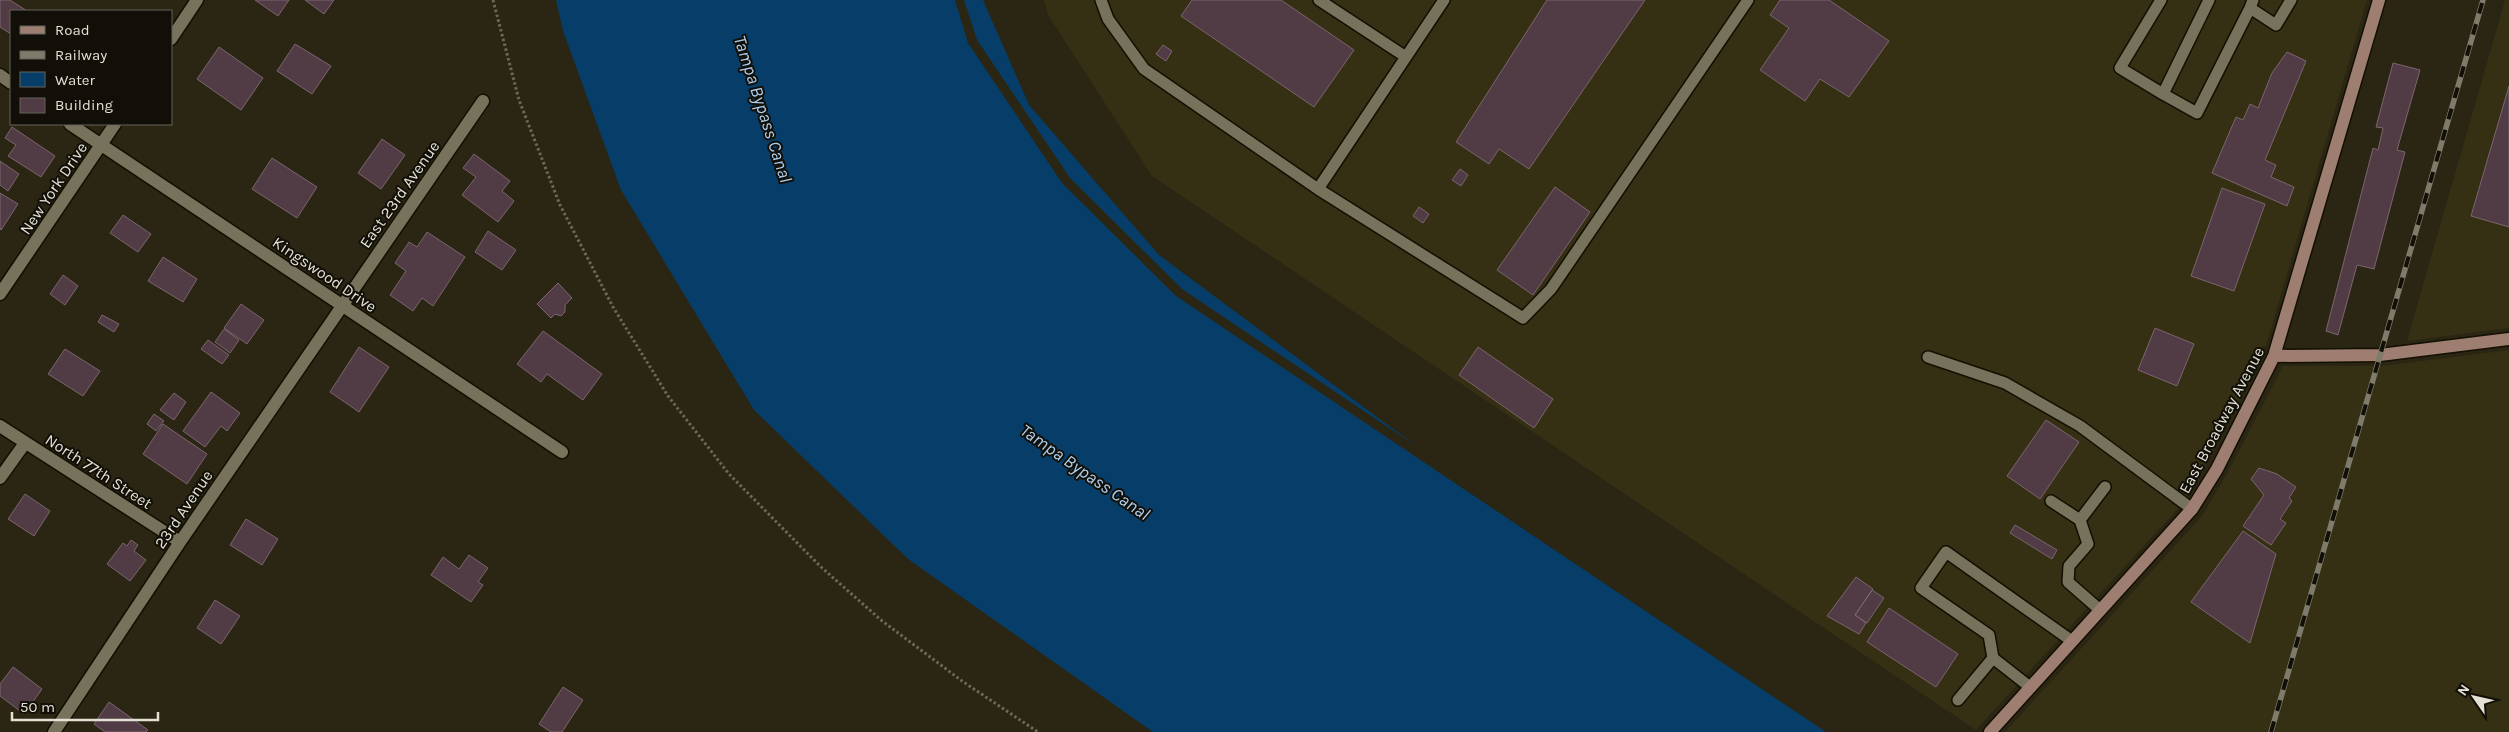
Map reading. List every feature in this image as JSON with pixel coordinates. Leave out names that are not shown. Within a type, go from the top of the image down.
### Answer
[{"type":"main road","name":"East Broadway Avenue","points":[[1990,732],[2192,509],[2217,469],[2274,356],[2379,0]]},
{"type":"main road","points":[[2274,356],[2380,355],[2509,339]]},
{"type":"street","points":[[172,38],[197,0]]},
{"type":"street","name":"East 23rd Avenue","points":[[342,305],[483,101]]},
{"type":"street","name":"Kingswood Drive","points":[[71,125],[562,452]]},
{"type":"street","name":"New York Drive","points":[[0,294],[114,125]]},
{"type":"street","name":"23rd Avenue","points":[[54,732],[180,542],[342,305]]},
{"type":"street","name":"North 77th Street","points":[[0,426],[180,542]]},
{"type":"street","points":[[0,478],[25,443]]},
{"type":"lane","points":[[1101,0],[1108,19],[1144,68],[1318,189],[1523,318],[1551,289],[1748,0]]},
{"type":"lane","points":[[1318,0],[1406,57]]},
{"type":"lane","points":[[1318,189],[1444,0]]},
{"type":"lane","points":[[2161,0],[2120,68],[2197,113],[2252,4],[2276,25],[2291,0]]},
{"type":"lane","points":[[2163,94],[2209,0]]},
{"type":"lane","points":[[1928,357],[2005,383],[2080,426],[2192,509]]},
{"type":"lane","points":[[2080,520],[2105,487]]},
{"type":"lane","points":[[2051,501],[2080,520],[2088,544],[2069,566],[2068,582],[2100,610]]},
{"type":"lane","points":[[2030,687],[1993,658],[1989,635],[1921,588],[1946,552],[2072,641]]},
{"type":"lane","points":[[1958,700],[1993,658]]},
{"type":"path","points":[[493,0],[518,100],[560,205],[613,308],[668,396],[729,474],[822,567],[881,620],[962,680],[1038,732]]},
{"type":"shaded area","points":[[1044,0],[2367,0],[2266,346],[2262,346],[2263,353],[2207,463],[2183,503],[1976,730],[1152,176],[1048,15]]},
{"type":"shaded area","points":[[2505,0],[2509,0],[2509,328],[2407,341]]},
{"type":"shaded area","points":[[2509,350],[2509,732],[2005,732],[2202,516],[2227,474],[2283,366],[2382,366]]},
{"type":"water","name":"Tampa Bypass Canal","points":[[556,0],[955,0],[968,43],[1062,183],[1176,296],[1826,732],[1153,732],[908,559],[754,410],[621,190],[563,31]]},
{"type":"water","points":[[964,0],[983,0],[1029,105],[1159,255],[1416,446],[1182,289],[1070,178],[977,40]]},
{"type":"building","points":[[0,0],[10,0],[25,10],[10,10],[10,33],[0,27]]},
{"type":"building","points":[[255,0],[289,0],[278,16]]},
{"type":"building","points":[[305,0],[334,0],[324,14]]},
{"type":"building","points":[[1192,0],[1281,0],[1354,50],[1314,107],[1181,16]]},
{"type":"building","points":[[1547,0],[1645,0],[1529,169],[1499,149],[1489,164],[1456,142]]},
{"type":"building","points":[[1780,0],[1829,0],[1889,41],[1849,97],[1820,79],[1805,101],[1760,70],[1789,28],[1770,15]]},
{"type":"building","points":[[295,44],[331,66],[312,94],[277,71]]},
{"type":"building","points":[[1163,45],[1172,51],[1166,61],[1156,54]]},
{"type":"building","points":[[219,47],[263,78],[241,110],[197,79]]},
{"type":"building","points":[[2287,52],[2306,61],[2265,160],[2276,165],[2271,177],[2294,187],[2287,206],[2212,173],[2236,117],[2243,120],[2250,104],[2258,108],[2272,73]]},
{"type":"building","points":[[2393,63],[2420,70],[2397,150],[2405,152],[2374,269],[2357,265],[2338,335],[2326,331],[2373,148],[2378,150],[2383,128],[2376,127]]},
{"type":"building","points":[[2509,86],[2509,227],[2471,216]]},
{"type":"building","points":[[12,127],[55,156],[41,177],[8,156],[16,145],[5,138]]},
{"type":"building","points":[[382,139],[405,155],[381,189],[358,173]]},
{"type":"building","points":[[474,154],[510,181],[502,191],[514,201],[498,222],[462,195],[476,177],[463,168]]},
{"type":"building","points":[[272,158],[317,187],[297,218],[252,189]]},
{"type":"building","points":[[0,161],[19,174],[8,191],[0,185]]},
{"type":"building","points":[[1460,169],[1468,175],[1461,186],[1452,180]]},
{"type":"building","points":[[1555,187],[1590,212],[1533,295],[1497,270]]},
{"type":"building","points":[[2222,188],[2265,204],[2234,291],[2191,276]]},
{"type":"building","points":[[0,193],[18,204],[1,230],[0,229]]},
{"type":"building","points":[[1419,207],[1429,214],[1423,223],[1413,216]]},
{"type":"building","points":[[123,215],[151,234],[138,252],[110,233]]},
{"type":"building","points":[[488,231],[516,250],[502,270],[475,252]]},
{"type":"building","points":[[427,232],[465,257],[433,306],[422,298],[413,311],[390,295],[406,271],[395,263],[409,242],[417,247]]},
{"type":"building","points":[[163,257],[197,279],[183,302],[148,281]]},
{"type":"building","points":[[63,275],[78,286],[65,305],[50,294]]},
{"type":"building","points":[[558,283],[572,298],[565,305],[565,312],[561,316],[555,314],[551,318],[537,304]]},
{"type":"building","points":[[241,304],[264,320],[247,344],[224,328]]},
{"type":"building","points":[[102,315],[119,324],[114,332],[98,322]]},
{"type":"building","points":[[2155,328],[2194,344],[2177,386],[2138,370]]},
{"type":"building","points":[[224,329],[239,340],[230,353],[215,342]]},
{"type":"building","points":[[543,331],[602,374],[583,400],[547,374],[541,382],[517,364]]},
{"type":"building","points":[[208,340],[229,355],[222,364],[201,349]]},
{"type":"building","points":[[359,347],[389,367],[359,412],[330,392]]},
{"type":"building","points":[[1478,347],[1553,399],[1534,428],[1459,375]]},
{"type":"building","points":[[65,349],[100,371],[83,396],[48,374]]},
{"type":"building","points":[[211,392],[240,413],[227,431],[221,426],[205,447],[183,431]]},
{"type":"building","points":[[174,393],[186,402],[174,420],[160,410]]},
{"type":"building","points":[[154,414],[164,421],[156,431],[147,424]]},
{"type":"building","points":[[2046,420],[2079,442],[2040,499],[2007,476]]},
{"type":"building","points":[[163,424],[207,454],[187,484],[143,454]]},
{"type":"building","points":[[2259,468],[2277,474],[2296,487],[2289,498],[2292,501],[2280,519],[2286,523],[2271,545],[2243,526],[2264,495],[2251,479]]},
{"type":"building","points":[[25,494],[50,511],[34,536],[8,519]]},
{"type":"building","points":[[246,519],[278,539],[262,565],[230,545]]},
{"type":"building","points":[[2015,525],[2057,550],[2052,559],[2010,533]]},
{"type":"building","points":[[2243,531],[2276,554],[2250,643],[2191,602]]},
{"type":"building","points":[[131,540],[138,545],[134,551],[146,560],[130,581],[107,564],[123,543],[127,546]]},
{"type":"building","points":[[469,555],[488,568],[478,582],[483,585],[471,602],[431,575],[443,557],[459,569]]},
{"type":"building","points":[[1856,577],[1873,589],[1855,615],[1866,623],[1859,634],[1827,616]]},
{"type":"building","points":[[1872,590],[1884,598],[1867,623],[1855,615]]},
{"type":"building","points":[[215,600],[240,616],[221,644],[197,628]]},
{"type":"building","points":[[1889,608],[1958,654],[1936,687],[1867,642]]},
{"type":"building","points":[[13,667],[42,689],[24,714],[0,696],[0,684]]},
{"type":"building","points":[[563,687],[583,700],[562,732],[551,732],[539,724]]},
{"type":"building","points":[[109,702],[148,730],[146,732],[105,732],[94,724]]},
{"type":"railway","points":[[2271,732],[2483,0]]}]
